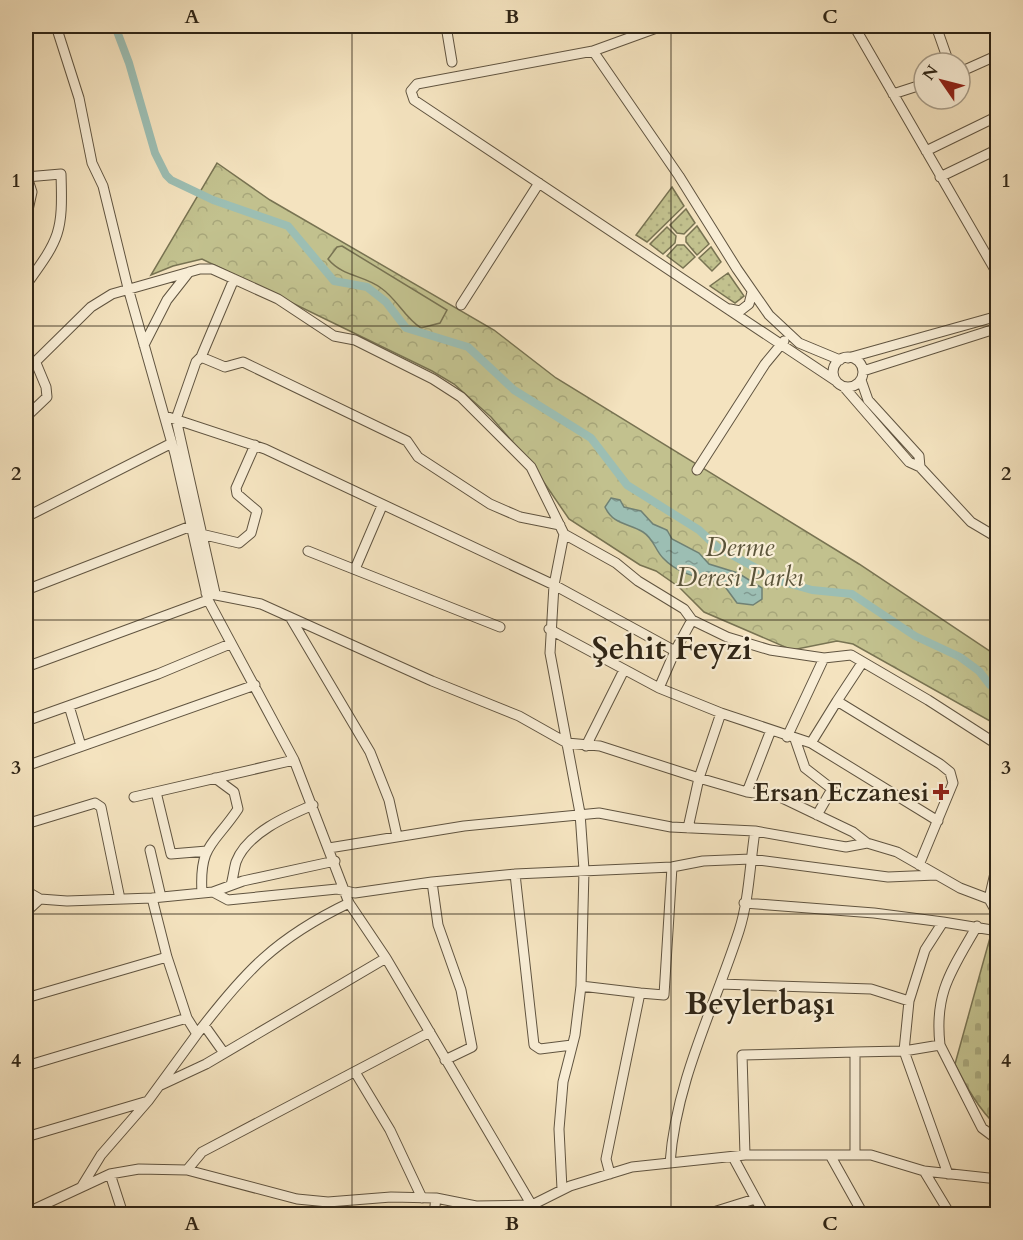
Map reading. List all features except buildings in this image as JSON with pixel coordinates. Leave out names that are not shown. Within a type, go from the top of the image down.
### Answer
[{"type":"street","points":[[56,26],[80,98],[92,163],[103,186],[128,288],[172,443],[190,526],[210,595],[230,644],[255,685],[294,760],[335,861],[349,903],[386,958],[537,1215]]},
{"type":"street","points":[[446,26],[452,62]]},
{"type":"street","points":[[662,26],[593,51],[417,84],[411,91],[414,100],[840,384],[853,386],[862,376],[998,328]]},
{"type":"street","points":[[854,26],[998,275]]},
{"type":"street","points":[[936,26],[945,51]]},
{"type":"street","points":[[593,51],[679,176],[753,292],[788,334],[810,350],[860,363],[868,400],[919,456],[920,467]]},
{"type":"street","points":[[972,67],[998,55]]},
{"type":"street","points":[[893,94],[912,88]]},
{"type":"street","points":[[926,151],[998,116]]},
{"type":"street","points":[[940,177],[998,149]]},
{"type":"street","points":[[26,219],[32,192],[26,176],[61,174],[63,214],[58,238],[26,285]]},
{"type":"street","points":[[461,305],[539,183]]},
{"type":"street","points":[[26,371],[91,307],[112,294],[189,272],[212,269],[278,299],[334,336],[355,340],[433,379],[461,397],[531,467],[562,530],[549,629],[550,653],[580,813],[584,870],[581,986],[572,1046],[563,1082],[559,1130],[562,1190]]},
{"type":"street","points":[[144,345],[166,300],[189,272]]},
{"type":"street","points":[[210,595],[201,534],[176,419],[196,362],[201,357],[234,279]]},
{"type":"street","points":[[728,309],[740,310],[749,303],[753,292]]},
{"type":"street","points":[[998,316],[844,359],[833,372],[840,384],[909,462],[920,467],[960,512],[986,533],[998,538]]},
{"type":"street","points":[[697,470],[765,364],[782,345],[788,334]]},
{"type":"street","points":[[201,357],[225,367],[243,362],[407,441],[418,457],[490,504],[520,517],[562,530],[684,609],[692,620],[727,637],[770,650],[824,658],[851,656],[928,700],[998,745]]},
{"type":"street","points":[[26,417],[48,397],[36,363]]},
{"type":"street","points":[[165,416],[255,446],[554,585],[675,651]]},
{"type":"street","points":[[26,517],[172,443]]},
{"type":"street","points":[[201,534],[239,543],[251,533],[257,511],[237,494],[236,488],[255,446]]},
{"type":"street","points":[[355,569],[382,506]]},
{"type":"street","points":[[26,590],[190,526]]},
{"type":"street","points":[[308,550],[500,627]]},
{"type":"street","points":[[26,667],[67,654],[210,595],[261,604],[432,681],[519,716],[567,743],[600,746],[747,792],[778,796],[853,832],[867,843],[897,852],[960,888],[989,899],[998,915]]},
{"type":"street","points":[[290,617],[370,752],[389,800],[397,836]]},
{"type":"street","points":[[659,688],[692,620]]},
{"type":"street","points":[[549,629],[659,688],[721,713],[811,743],[938,821]]},
{"type":"street","points":[[26,721],[158,674],[230,644]]},
{"type":"street","points":[[817,815],[832,789],[805,768],[791,738],[824,658]]},
{"type":"street","points":[[811,743],[862,663]]},
{"type":"street","points":[[586,746],[624,670]]},
{"type":"street","points":[[26,766],[255,685]]},
{"type":"street","points":[[837,701],[950,772],[953,783],[919,865]]},
{"type":"street","points":[[69,706],[81,746]]},
{"type":"street","points":[[688,828],[699,778],[721,713]]},
{"type":"street","points":[[747,792],[771,730]]},
{"type":"street","points":[[134,797],[294,760]]},
{"type":"street","points":[[202,893],[201,867],[207,851],[216,835],[238,809],[234,792],[215,778]]},
{"type":"street","points":[[156,792],[171,854],[207,851]]},
{"type":"street","points":[[26,824],[95,803],[101,807],[120,899]]},
{"type":"street","points":[[231,885],[236,860],[251,842],[280,819],[313,805]]},
{"type":"street","points":[[329,849],[397,836],[580,813],[599,813],[671,827],[755,831],[846,847],[867,843]]},
{"type":"street","points":[[670,1163],[672,1139],[685,1077],[740,928],[755,831]]},
{"type":"street","points":[[150,850],[167,957],[187,1018],[196,1034]]},
{"type":"street","points":[[213,892],[228,900],[344,891],[355,893],[432,882],[515,874],[672,867],[704,861],[751,859],[888,877],[936,875]]},
{"type":"street","points":[[26,891],[40,899],[157,898],[213,892],[231,885],[335,861]]},
{"type":"street","points":[[989,899],[998,861]]},
{"type":"street","points":[[581,986],[664,995],[672,867]]},
{"type":"street","points":[[515,874],[534,1045],[540,1049],[572,1046]]},
{"type":"street","points":[[432,882],[438,925],[460,990],[472,1047],[445,1060]]},
{"type":"street","points":[[26,912],[40,899]]},
{"type":"street","points":[[81,1188],[101,1155],[161,1086],[196,1034],[237,982],[258,960],[311,921],[349,903]]},
{"type":"street","points":[[744,903],[874,913],[998,931]]},
{"type":"street","points":[[943,922],[925,950],[909,1001],[903,1051],[948,1174]]},
{"type":"street","points":[[976,926],[952,966],[937,1016],[940,1045],[982,1128],[998,1140]]},
{"type":"street","points":[[26,998],[167,957]]},
{"type":"street","points":[[161,1086],[224,1053],[386,958]]},
{"type":"street","points":[[720,984],[871,988],[909,1001]]},
{"type":"street","points":[[610,1174],[606,1160],[640,993]]},
{"type":"street","points":[[26,1066],[187,1018]]},
{"type":"street","points":[[204,1025],[224,1053]]},
{"type":"street","points":[[187,1170],[202,1152],[430,1032]]},
{"type":"street","points":[[745,1155],[742,1056],[903,1051],[940,1045]]},
{"type":"street","points":[[855,1052],[855,1153]]},
{"type":"street","points":[[355,1072],[390,1130],[422,1198]]},
{"type":"street","points":[[26,1137],[148,1101]]},
{"type":"street","points":[[26,1213],[110,1174],[139,1169],[187,1170],[297,1199],[328,1202],[391,1197],[436,1198],[476,1206],[532,1205],[562,1190],[632,1167],[745,1155],[855,1153],[879,1156],[924,1171],[997,1181]]},
{"type":"street","points":[[830,1155],[863,1215]]},
{"type":"street","points":[[732,1157],[764,1215]]},
{"type":"street","points":[[924,1171],[950,1215]]},
{"type":"street","points":[[110,1174],[123,1215]]},
{"type":"street","points":[[434,1215],[436,1198]]},
{"type":"street","points":[[707,1215],[755,1200]]},
{"type":"green space","name":"Derme Deresi Parkı","points":[[217,163],[270,200],[494,330],[556,378],[859,564],[997,656],[997,725],[853,644],[837,641],[792,650],[704,612],[679,587],[656,571],[640,565],[569,519],[530,462],[491,417],[454,384],[432,371],[202,259],[173,266],[151,275]]},
{"type":"green space","points":[[672,187],[684,206],[647,242],[636,235]]},
{"type":"green space","points":[[686,209],[695,223],[684,234],[677,233],[670,225]]},
{"type":"green space","points":[[697,226],[709,244],[697,255],[686,242],[686,237]]},
{"type":"green space","points":[[667,227],[676,236],[675,243],[663,254],[650,244]]},
{"type":"green space","points":[[677,245],[684,245],[695,257],[683,268],[667,256]]},
{"type":"green space","points":[[342,246],[447,310],[440,323],[421,328],[381,288],[334,265],[328,259],[337,247]]},
{"type":"green space","points":[[711,247],[721,262],[712,271],[699,258]]},
{"type":"green space","points":[[728,273],[744,296],[735,303],[710,286]]},
{"type":"green space","points":[[991,934],[998,937],[997,1126],[990,1120],[968,1089],[955,1064]]},
{"type":"water","points":[[611,498],[620,500],[624,507],[641,511],[653,524],[667,530],[672,539],[699,553],[709,564],[738,573],[762,588],[762,599],[753,605],[737,603],[723,584],[676,569],[663,558],[647,535],[622,523],[608,513],[605,507]]},
{"type":"waterway","points":[[115,26],[129,63],[155,153],[171,180],[213,200],[288,226],[334,281],[367,287],[386,302],[406,328],[468,347],[514,390],[591,438],[627,485],[699,530],[717,547],[780,581],[812,590],[852,594],[915,636],[960,657],[979,671],[990,685]]},
{"type":"place","name":"Ersan Eczanesi","points":[[941,792]]},
{"type":"district","name":"Şehit Feyzi","points":[[672,648]]},
{"type":"district","name":"Beylerbaşı","points":[[760,1003]]}]
